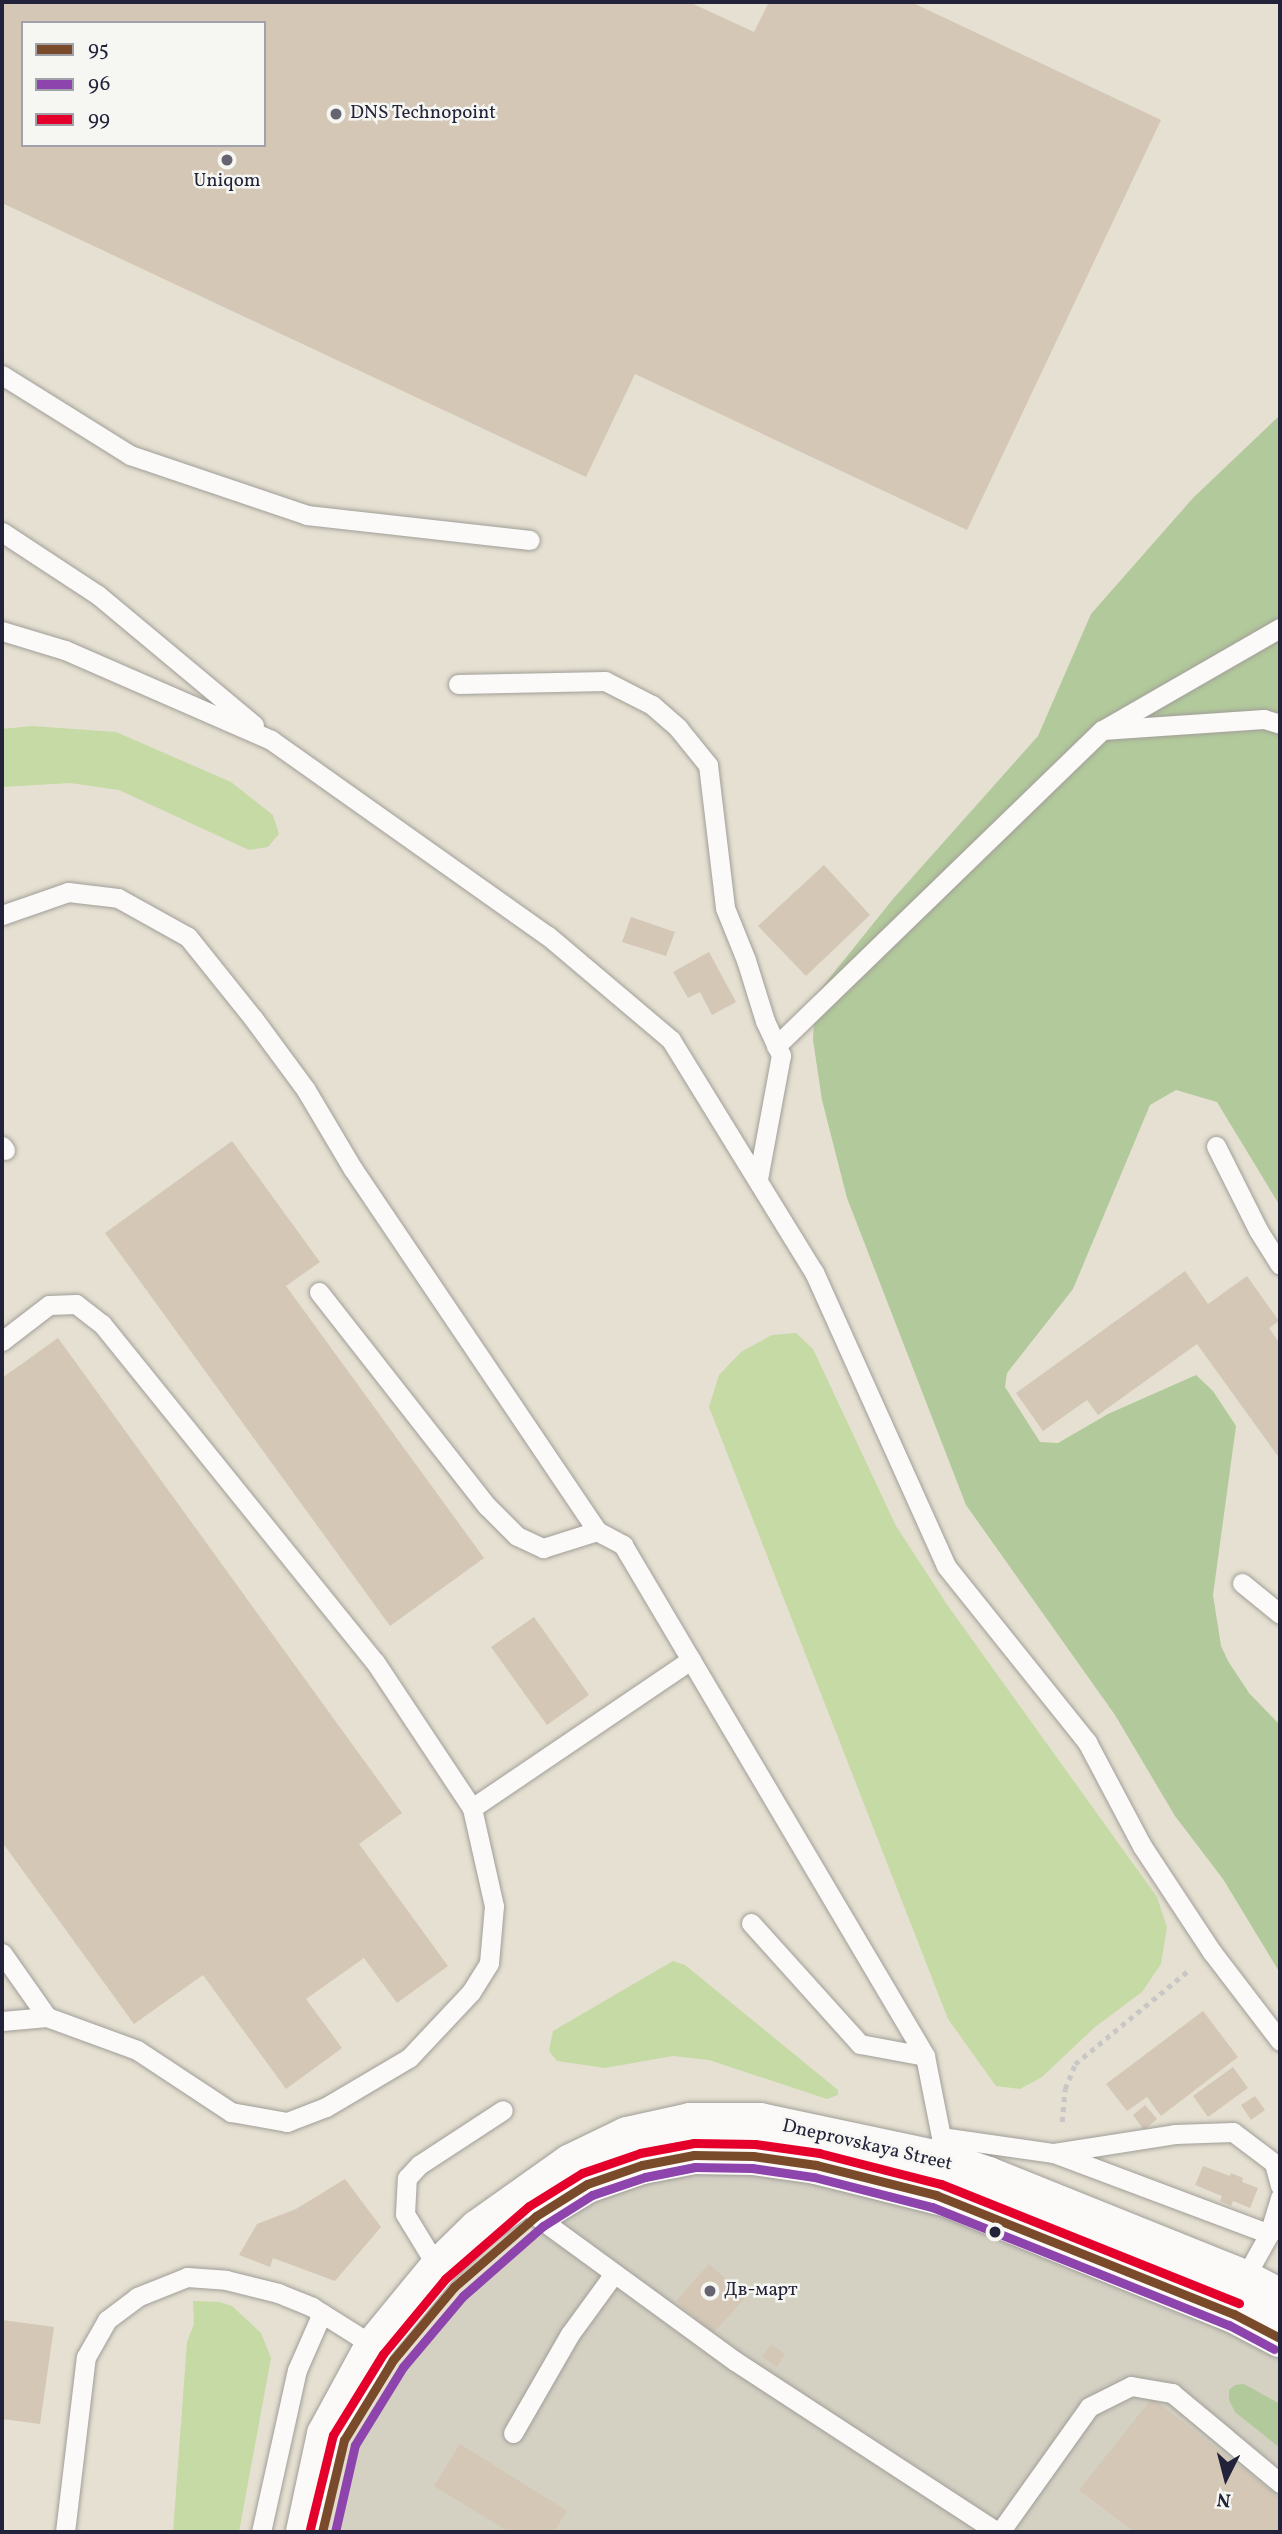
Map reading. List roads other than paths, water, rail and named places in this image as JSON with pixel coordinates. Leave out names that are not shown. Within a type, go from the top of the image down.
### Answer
[{"type":"main road","name":"Dneprovskaya Street","points":[[305,2532],[326,2434],[374,2346],[439,2268],[478,2229],[571,2162],[627,2136],[690,2122],[760,2122],[940,2164],[988,2176],[1244,2279],[1280,2298]]},
{"type":"main road","name":"Dneprovskaya Street","points":[[322,2532],[344,2440],[393,2360],[454,2287],[536,2216],[587,2184],[642,2165],[694,2155],[753,2156],[816,2165],[940,2164],[1280,2338]]},
{"type":"lane","points":[[2,375],[130,455],[307,515],[530,540]]},
{"type":"lane","points":[[2,532],[99,595],[271,740],[548,936],[671,1040],[814,1272],[946,1566],[1087,1742],[1142,1846],[1212,1952],[1280,2041]]},
{"type":"lane","points":[[776,1046],[1102,730],[1280,628]]},
{"type":"lane","points":[[2,631],[65,650],[271,740]]},
{"type":"lane","points":[[458,684],[605,681],[652,705],[694,744],[708,765],[725,908],[781,1055],[758,1179]]},
{"type":"lane","points":[[1102,730],[1264,719],[1280,724]]},
{"type":"lane","points":[[2,915],[68,892],[118,898],[188,937],[253,1018],[306,1090],[353,1169],[597,1531],[623,1545],[925,2056],[940,2164],[1060,2152],[1175,2134],[1233,2132],[1274,2163],[1280,2185]]},
{"type":"lane","points":[[1216,1146],[1258,1230],[1280,1265]]},
{"type":"lane","points":[[319,1292],[486,1507],[517,1536],[543,1548],[597,1531]]},
{"type":"lane","points":[[2,1341],[49,1305],[76,1304],[102,1324],[375,1662],[472,1808],[494,1906],[489,1963],[471,1992],[408,2058],[326,2107],[287,2122],[230,2112],[137,2050],[47,2018],[2,2021]]},
{"type":"lane","points":[[1242,1583],[1280,1614]]},
{"type":"lane","points":[[472,1808],[691,1660]]},
{"type":"lane","points":[[751,1923],[860,2044],[925,2056]]},
{"type":"lane","points":[[2,1953],[47,2018]]},
{"type":"lane","points":[[439,2268],[405,2214],[407,2178],[419,2165],[503,2110]]},
{"type":"lane","points":[[1060,2152],[1269,2234]]},
{"type":"lane","points":[[1244,2279],[1269,2234],[1280,2196]]},
{"type":"lane","points":[[536,2216],[734,2361],[998,2532],[1089,2407],[1131,2386],[1172,2393],[1280,2483]]},
{"type":"lane","points":[[513,2433],[570,2334],[613,2274]]},
{"type":"lane","points":[[65,2532],[86,2357],[107,2320],[137,2297],[187,2277],[226,2280],[278,2293],[322,2313],[374,2346]]},
{"type":"lane","points":[[261,2532],[297,2370],[322,2313]]},
{"type":"place","name":"DNS Technopoint","points":[[336,114]]},
{"type":"place","name":"Uniqom","points":[[227,160]]},
{"type":"place","name":"Дв-март","points":[[710,2291]]}]
